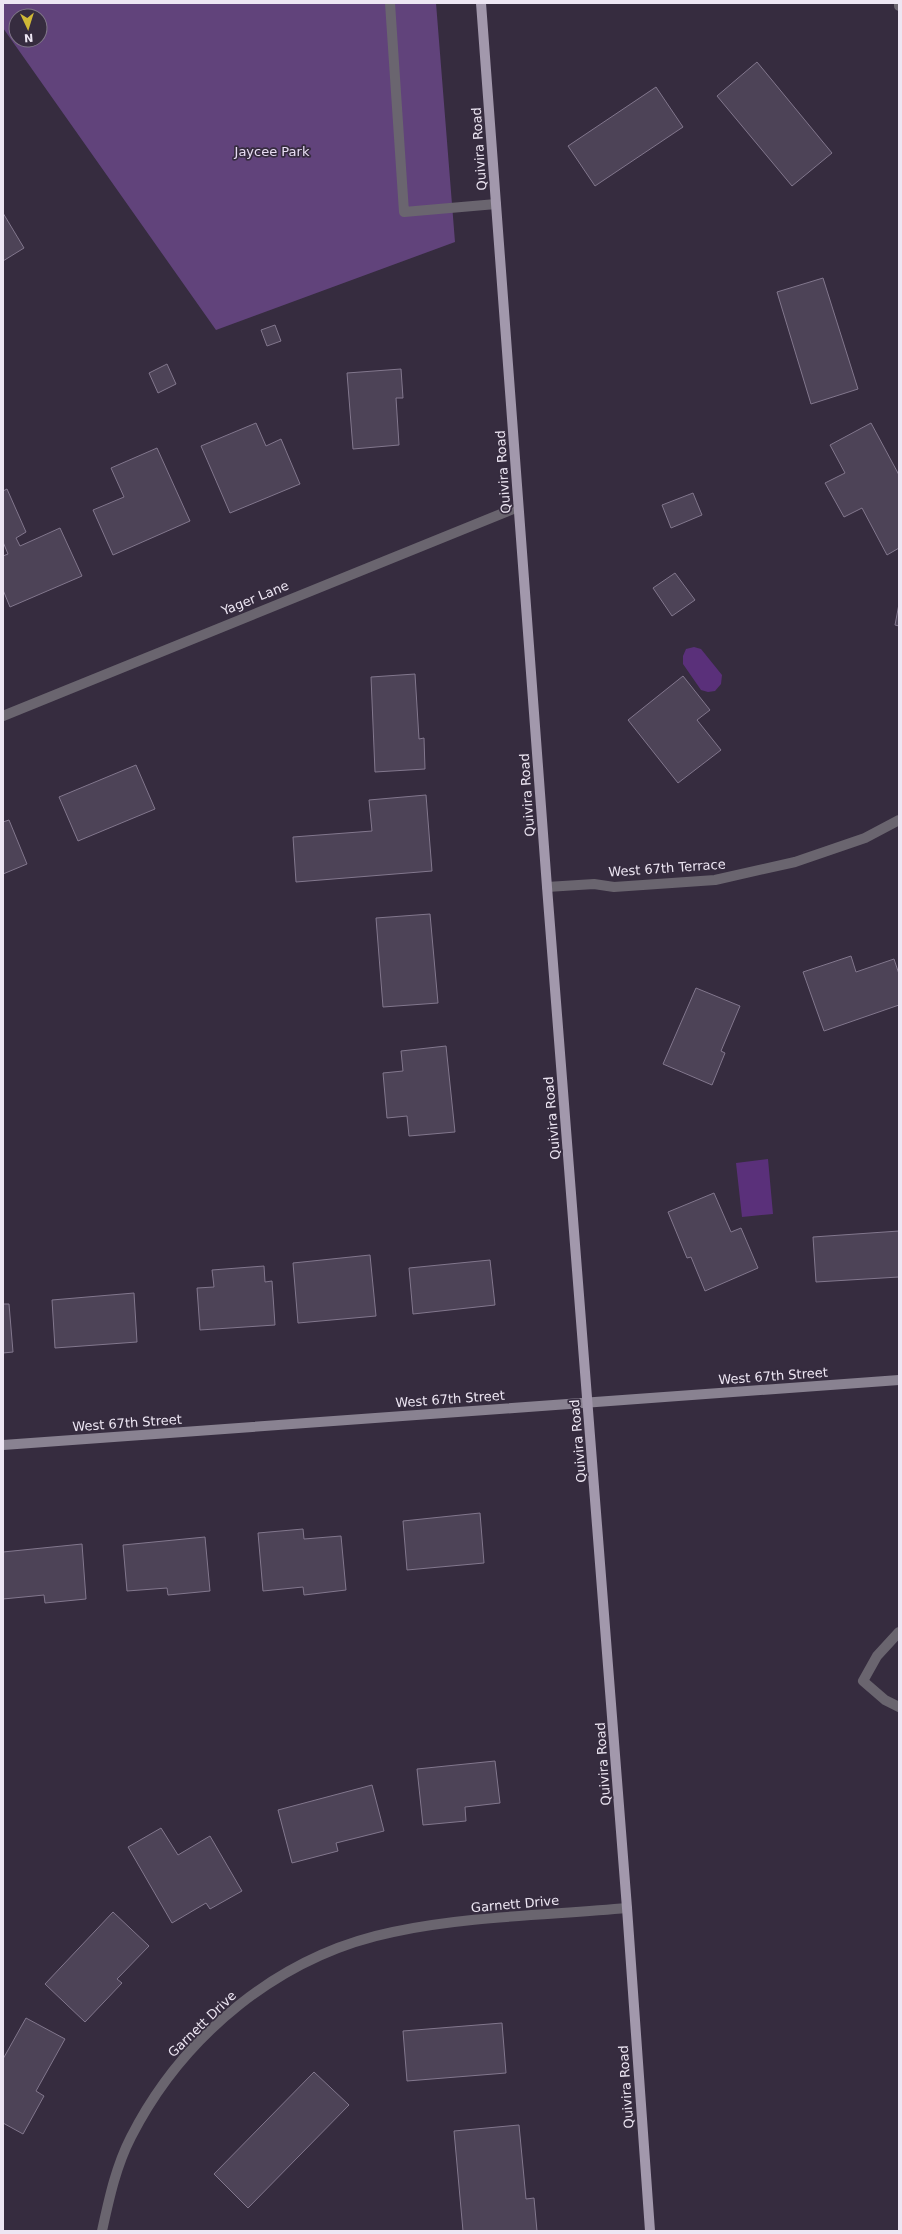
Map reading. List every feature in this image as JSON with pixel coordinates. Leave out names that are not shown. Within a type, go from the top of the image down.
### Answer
[{"type":"main road","name":"Quivira Road","points":[[481,3],[547,887],[627,1908],[650,2231]]},
{"type":"street","points":[[390,3],[404,212],[496,204]]},
{"type":"street","name":"Yager Lane","points":[[3,716],[518,507]]},
{"type":"street","name":"West 67th Terrace","points":[[547,887],[594,884],[614,887],[715,880],[795,862],[865,838],[899,820]]},
{"type":"street","name":"West 67th Street","points":[[3,1445],[899,1380]]},
{"type":"street","points":[[899,1632],[877,1656],[863,1681],[885,1700],[899,1707]]},
{"type":"street","name":"Garnett Drive","points":[[102,2231],[111,2189],[131,2138],[161,2087],[185,2056],[235,2006],[294,1968],[351,1943],[393,1932],[462,1922],[627,1908]]},
{"type":"green space","name":"Jaycee Park","points":[[3,3],[436,3],[455,242],[216,330],[17,48],[48,48],[48,8],[8,8],[8,35],[3,28]]},
{"type":"shaded area","points":[[694,647],[701,649],[722,675],[721,684],[715,691],[708,692],[701,690],[683,664],[683,656],[686,649]]},
{"type":"shaded area","points":[[768,1159],[773,1214],[742,1217],[736,1163]]},
{"type":"building","points":[[757,62],[832,153],[792,186],[717,96]]},
{"type":"building","points":[[656,87],[683,127],[595,186],[568,146]]},
{"type":"building","points":[[3,213],[24,248],[3,261]]},
{"type":"building","points":[[823,278],[858,389],[811,404],[777,292]]},
{"type":"building","points":[[275,325],[281,341],[267,346],[261,330]]},
{"type":"building","points":[[167,364],[176,384],[158,393],[149,373]]},
{"type":"building","points":[[401,369],[403,398],[396,398],[399,445],[353,449],[347,373]]},
{"type":"building","points":[[256,423],[266,446],[281,439],[300,484],[230,513],[201,446]]},
{"type":"building","points":[[871,423],[899,475],[899,548],[887,555],[862,508],[844,517],[825,483],[845,473],[830,445]]},
{"type":"building","points":[[157,448],[190,521],[113,555],[93,510],[124,497],[111,468]]},
{"type":"building","points":[[7,489],[26,532],[16,538],[20,546],[60,528],[82,576],[10,607],[3,590],[3,556],[8,554],[3,542],[3,491]]},
{"type":"building","points":[[693,493],[702,515],[671,528],[662,505]]},
{"type":"building","points":[[675,573],[695,600],[672,616],[653,588]]},
{"type":"building","points":[[899,604],[899,626],[895,625]]},
{"type":"building","points":[[415,674],[419,739],[424,738],[425,769],[375,772],[371,677]]},
{"type":"building","points":[[683,676],[710,710],[697,720],[721,750],[678,783],[628,720]]},
{"type":"building","points":[[136,765],[155,809],[78,841],[59,797]]},
{"type":"building","points":[[426,795],[432,871],[296,882],[293,837],[372,831],[369,800]]},
{"type":"building","points":[[9,820],[27,864],[3,874],[3,822]]},
{"type":"building","points":[[430,914],[438,1003],[383,1007],[376,918]]},
{"type":"building","points":[[851,956],[856,972],[894,959],[899,974],[899,1005],[824,1031],[803,972]]},
{"type":"building","points":[[696,988],[740,1006],[721,1051],[725,1053],[712,1085],[663,1064]]},
{"type":"building","points":[[446,1046],[455,1132],[409,1136],[407,1116],[387,1118],[383,1073],[403,1071],[401,1051]]},
{"type":"building","points":[[714,1193],[731,1232],[741,1228],[758,1268],[705,1291],[691,1257],[687,1258],[668,1212]]},
{"type":"building","points":[[899,1231],[899,1277],[816,1282],[813,1237]]},
{"type":"building","points":[[370,1255],[376,1316],[298,1323],[293,1263]]},
{"type":"building","points":[[490,1260],[495,1305],[413,1314],[409,1268]]},
{"type":"building","points":[[264,1266],[265,1282],[272,1281],[275,1325],[200,1330],[197,1288],[214,1287],[212,1270]]},
{"type":"building","points":[[134,1293],[137,1342],[55,1348],[52,1300]]},
{"type":"building","points":[[3,1304],[9,1304],[13,1352],[3,1353]]},
{"type":"building","points":[[480,1513],[484,1563],[407,1570],[403,1521]]},
{"type":"building","points":[[303,1529],[304,1539],[341,1536],[346,1590],[304,1595],[303,1587],[263,1591],[258,1533]]},
{"type":"building","points":[[205,1537],[210,1591],[168,1595],[167,1588],[127,1591],[123,1545]]},
{"type":"building","points":[[82,1544],[86,1599],[45,1603],[44,1595],[3,1599],[3,1552]]},
{"type":"building","points":[[495,1761],[500,1803],[465,1807],[466,1821],[423,1825],[417,1769]]},
{"type":"building","points":[[372,1785],[384,1831],[336,1843],[338,1851],[292,1863],[278,1810]]},
{"type":"building","points":[[161,1828],[178,1855],[210,1836],[242,1891],[210,1909],[206,1903],[172,1923],[128,1847]]},
{"type":"building","points":[[113,1912],[149,1946],[117,1979],[122,1983],[85,2022],[45,1984]]},
{"type":"building","points":[[26,2018],[65,2039],[36,2091],[44,2096],[23,2134],[3,2123],[3,2059]]},
{"type":"building","points":[[502,2023],[506,2073],[407,2081],[403,2031]]},
{"type":"building","points":[[314,2072],[349,2105],[248,2208],[214,2174]]},
{"type":"building","points":[[519,2125],[526,2199],[534,2198],[537,2231],[463,2231],[454,2131]]}]
